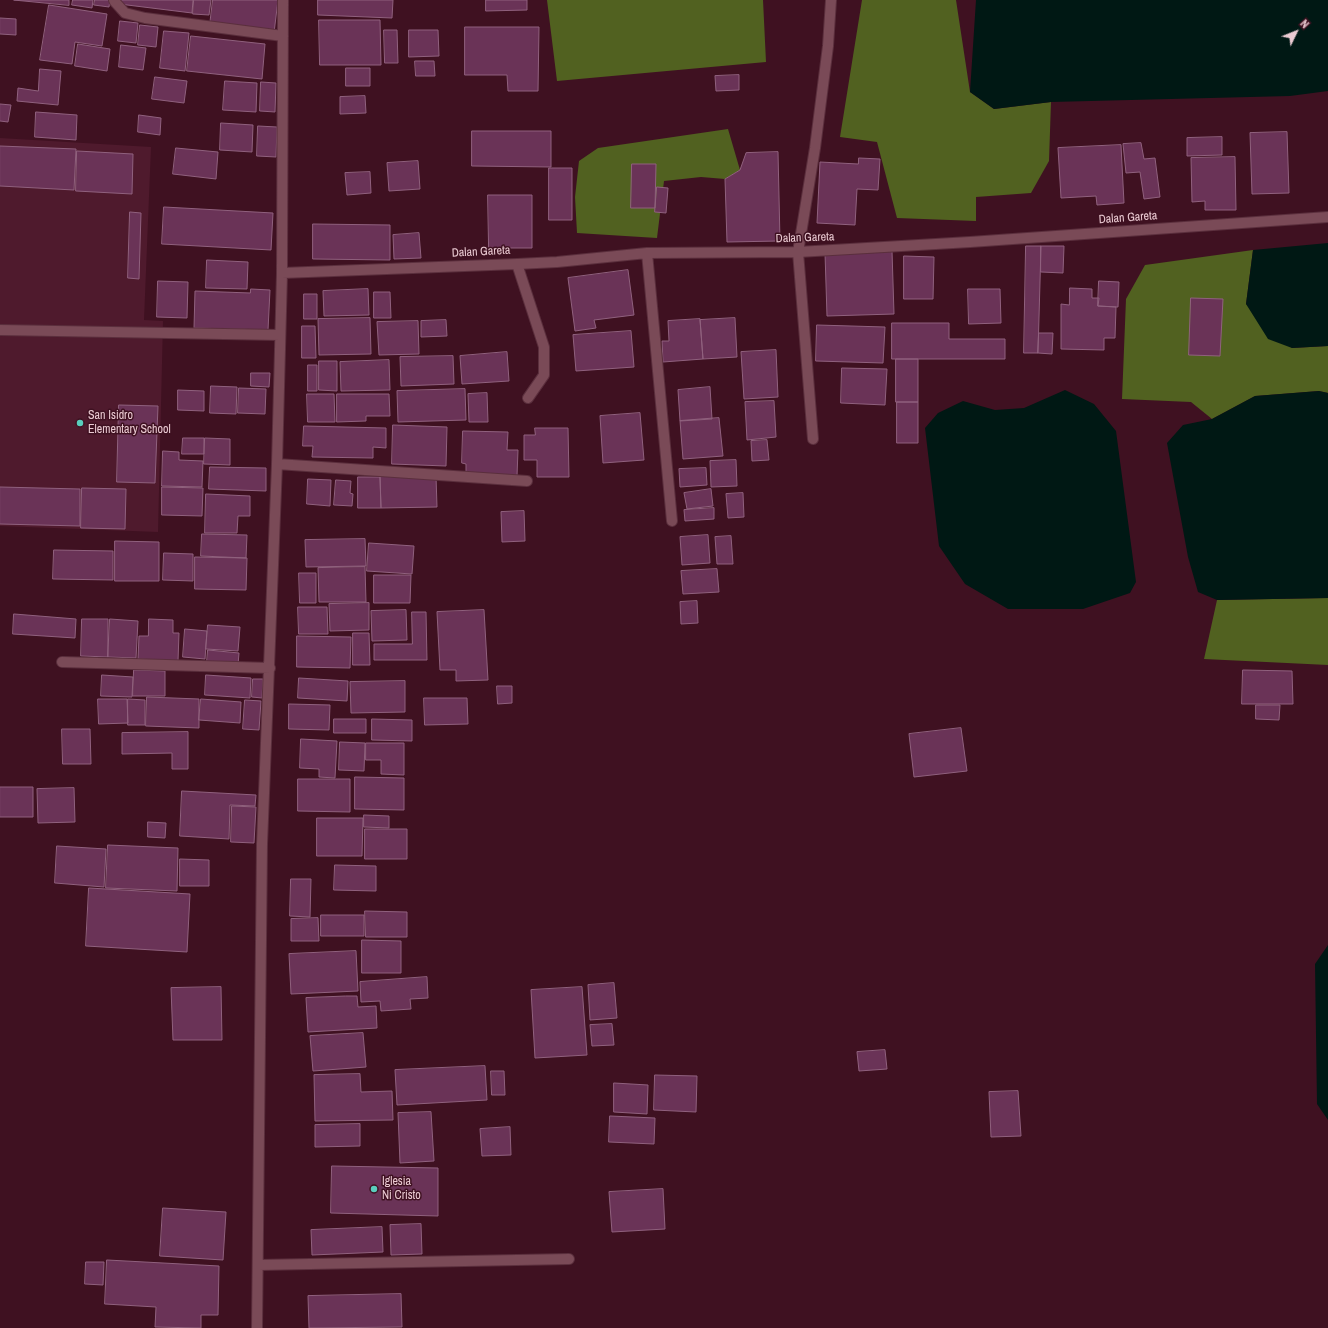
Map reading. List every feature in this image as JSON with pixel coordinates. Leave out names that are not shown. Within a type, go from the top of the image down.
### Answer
[{"type":"street","points":[[114,0],[125,13],[146,18],[283,36]]},
{"type":"street","points":[[257,1328],[262,844],[270,668],[282,273],[283,0]]},
{"type":"street","points":[[813,439],[798,252],[815,148],[828,46],[831,0]]},
{"type":"street","name":"Dalan Gareta","points":[[282,273],[558,262],[647,252],[798,252],[970,242],[1328,217]]},
{"type":"street","points":[[647,252],[672,521]]},
{"type":"street","points":[[517,264],[544,347],[544,375],[528,398]]},
{"type":"street","points":[[0,330],[280,335]]},
{"type":"street","points":[[277,464],[527,481]]},
{"type":"street","points":[[62,662],[270,668]]},
{"type":"street","points":[[258,1265],[569,1259]]},
{"type":"shaded area","points":[[976,0],[1328,0],[1328,91],[1290,96],[1051,102],[994,109],[970,92]]},
{"type":"shaded area","name":"San Isidro Elementary School","points":[[0,138],[151,147],[144,320],[163,321],[158,532],[0,526]]},
{"type":"shaded area","points":[[1328,243],[1328,346],[1292,348],[1268,339],[1246,304],[1253,250]]},
{"type":"shaded area","points":[[1065,390],[1094,404],[1116,431],[1136,582],[1130,593],[1083,609],[1008,609],[965,584],[939,546],[925,428],[938,413],[963,401],[995,410],[1024,408]]},
{"type":"shaded area","points":[[1319,391],[1328,393],[1328,598],[1217,600],[1198,592],[1188,557],[1167,443],[1183,425],[1212,419],[1255,396]]},
{"type":"shaded area","points":[[1328,945],[1328,1120],[1317,1104],[1315,964]]},
{"type":"green space","points":[[547,0],[763,0],[766,62],[557,81]]},
{"type":"green space","points":[[862,0],[956,0],[970,92],[994,109],[1051,102],[1049,161],[1031,193],[976,197],[976,221],[897,218],[877,142],[840,137]]},
{"type":"green space","points":[[728,129],[740,170],[725,179],[701,177],[664,181],[657,238],[577,233],[575,197],[579,161],[598,148]]},
{"type":"green space","points":[[1253,250],[1246,304],[1292,348],[1328,346],[1328,393],[1319,391],[1255,396],[1212,419],[1191,402],[1122,399],[1126,299],[1145,265]]},
{"type":"green space","points":[[1328,598],[1328,665],[1204,659],[1217,600]]},
{"type":"building","points":[[14,0],[69,0],[69,5]]},
{"type":"building","points":[[73,0],[93,0],[92,8],[72,5]]},
{"type":"building","points":[[95,0],[110,0],[109,7],[94,5]]},
{"type":"building","points":[[120,0],[193,0],[192,13],[119,4]]},
{"type":"building","points":[[194,0],[211,0],[209,15],[193,14]]},
{"type":"building","points":[[213,0],[278,0],[274,33],[210,25]]},
{"type":"building","points":[[318,0],[393,0],[392,18],[318,15]]},
{"type":"building","points":[[486,0],[527,0],[527,10],[486,11]]},
{"type":"building","points":[[49,5],[107,14],[102,46],[75,42],[72,64],[40,60]]},
{"type":"building","points":[[0,18],[16,19],[16,35],[0,34]]},
{"type":"building","points":[[319,20],[380,20],[381,65],[320,65]]},
{"type":"building","points":[[120,21],[138,23],[136,43],[118,41]]},
{"type":"building","points":[[140,25],[158,27],[156,47],[138,45]]},
{"type":"building","points":[[465,27],[539,27],[538,91],[508,91],[507,75],[465,75]]},
{"type":"building","points":[[384,30],[397,30],[398,63],[385,63]]},
{"type":"building","points":[[409,30],[438,30],[439,56],[409,57]]},
{"type":"building","points":[[164,31],[189,33],[185,71],[160,68]]},
{"type":"building","points":[[191,36],[265,44],[262,79],[187,71]]},
{"type":"building","points":[[78,44],[110,49],[107,71],[75,66]]},
{"type":"building","points":[[121,45],[146,48],[143,70],[119,67]]},
{"type":"building","points":[[415,61],[434,61],[435,76],[416,76]]},
{"type":"building","points":[[346,68],[370,68],[370,86],[346,86]]},
{"type":"building","points":[[40,69],[61,71],[58,105],[17,101],[18,88],[38,91]]},
{"type":"building","points":[[739,75],[739,90],[716,91],[715,76]]},
{"type":"building","points":[[155,77],[187,81],[184,103],[152,99]]},
{"type":"building","points":[[225,81],[257,83],[256,112],[223,110]]},
{"type":"building","points":[[261,82],[276,83],[275,112],[260,111]]},
{"type":"building","points":[[365,96],[366,113],[340,114],[340,97]]},
{"type":"building","points":[[0,104],[11,105],[8,122],[0,121]]},
{"type":"building","points":[[36,112],[77,115],[76,140],[35,137]]},
{"type":"building","points":[[139,115],[161,118],[160,135],[138,132]]},
{"type":"building","points":[[221,123],[253,125],[252,152],[220,150]]},
{"type":"building","points":[[258,126],[277,127],[276,157],[257,156]]},
{"type":"building","points":[[472,131],[551,131],[551,167],[472,166]]},
{"type":"building","points":[[1287,132],[1289,193],[1252,194],[1250,133]]},
{"type":"building","points":[[1222,137],[1222,155],[1187,156],[1187,138]]},
{"type":"building","points":[[1141,143],[1144,159],[1155,158],[1160,197],[1144,199],[1140,172],[1126,173],[1123,144]]},
{"type":"building","points":[[1121,145],[1124,203],[1097,205],[1096,196],[1061,198],[1058,148]]},
{"type":"building","points":[[0,146],[76,149],[74,190],[0,186]]},
{"type":"building","points":[[176,148],[218,152],[216,179],[173,174]]},
{"type":"building","points":[[77,151],[133,154],[132,194],[76,191]]},
{"type":"building","points":[[778,152],[780,241],[727,242],[725,179],[740,170],[746,153]]},
{"type":"building","points":[[1235,157],[1236,210],[1205,210],[1205,201],[1192,202],[1191,158]]},
{"type":"building","points":[[859,158],[880,159],[878,190],[857,189],[855,225],[817,223],[820,162],[858,164]]},
{"type":"building","points":[[418,161],[420,189],[389,191],[387,163]]},
{"type":"building","points":[[632,164],[656,164],[655,208],[631,208]]},
{"type":"building","points":[[549,168],[572,168],[572,220],[549,220]]},
{"type":"building","points":[[370,172],[371,193],[347,195],[345,173]]},
{"type":"building","points":[[657,187],[668,188],[666,213],[655,212]]},
{"type":"building","points":[[488,195],[532,195],[532,248],[489,248]]},
{"type":"building","points":[[164,207],[273,213],[271,250],[162,244]]},
{"type":"building","points":[[130,212],[141,213],[139,279],[128,278]]},
{"type":"building","points":[[313,224],[390,225],[390,260],[313,259]]},
{"type":"building","points":[[419,233],[421,258],[394,259],[393,235]]},
{"type":"building","points":[[1026,246],[1041,246],[1038,353],[1024,353]]},
{"type":"building","points":[[1041,246],[1064,246],[1063,273],[1041,272]]},
{"type":"building","points":[[892,251],[894,314],[827,316],[825,253]]},
{"type":"building","points":[[904,256],[934,257],[933,299],[904,299]]},
{"type":"building","points":[[207,260],[248,262],[247,289],[206,288]]},
{"type":"building","points":[[628,270],[634,315],[594,320],[596,328],[575,331],[568,278]]},
{"type":"building","points":[[158,281],[188,282],[187,318],[157,317]]},
{"type":"building","points":[[1099,281],[1119,282],[1118,307],[1098,306]]},
{"type":"building","points":[[1070,288],[1092,289],[1092,298],[1099,298],[1098,306],[1116,307],[1115,338],[1104,338],[1104,350],[1061,349],[1061,304],[1069,305]]},
{"type":"building","points":[[251,289],[270,290],[268,330],[194,328],[195,291],[250,293]]},
{"type":"building","points":[[368,289],[369,315],[324,316],[323,291]]},
{"type":"building","points":[[968,289],[1000,289],[1001,323],[969,324]]},
{"type":"building","points":[[374,292],[390,292],[391,318],[374,318]]},
{"type":"building","points":[[304,294],[317,294],[317,319],[304,319]]},
{"type":"building","points":[[1191,298],[1223,299],[1220,356],[1189,355]]},
{"type":"building","points":[[370,318],[371,354],[319,355],[318,319]]},
{"type":"building","points":[[735,318],[737,357],[703,359],[700,320]]},
{"type":"building","points":[[700,319],[703,359],[663,362],[662,341],[669,341],[668,321]]},
{"type":"building","points":[[446,320],[447,336],[421,337],[421,321]]},
{"type":"building","points":[[418,321],[419,354],[379,355],[377,322]]},
{"type":"building","points":[[892,323],[949,323],[949,339],[1005,339],[1005,359],[892,359]]},
{"type":"building","points":[[817,325],[885,327],[883,363],[816,361]]},
{"type":"building","points":[[302,326],[315,326],[316,358],[302,358]]},
{"type":"building","points":[[631,331],[634,367],[576,371],[573,335]]},
{"type":"building","points":[[1039,333],[1053,333],[1052,354],[1038,353]]},
{"type":"building","points":[[776,350],[778,397],[744,399],[741,352]]},
{"type":"building","points":[[507,352],[509,381],[462,384],[460,356]]},
{"type":"building","points":[[453,356],[454,384],[401,386],[400,357]]},
{"type":"building","points":[[896,359],[918,359],[918,402],[896,402]]},
{"type":"building","points":[[389,360],[390,390],[341,391],[340,362]]},
{"type":"building","points":[[319,361],[337,361],[337,391],[319,390]]},
{"type":"building","points":[[308,365],[317,365],[317,391],[308,391]]},
{"type":"building","points":[[842,368],[887,369],[885,405],[841,403]]},
{"type":"building","points":[[251,373],[270,373],[269,387],[251,386]]},
{"type":"building","points":[[211,386],[237,387],[236,414],[210,413]]},
{"type":"building","points":[[710,387],[712,419],[680,421],[678,390]]},
{"type":"building","points":[[239,388],[266,389],[265,414],[238,413]]},
{"type":"building","points":[[465,389],[466,420],[398,422],[397,391]]},
{"type":"building","points":[[178,390],[204,391],[204,411],[178,410]]},
{"type":"building","points":[[487,393],[488,422],[469,422],[468,394]]},
{"type":"building","points":[[307,394],[334,394],[335,422],[308,422]]},
{"type":"building","points":[[337,394],[389,394],[390,416],[366,416],[366,421],[337,422]]},
{"type":"building","points":[[774,401],[776,437],[747,440],[745,402]]},
{"type":"building","points":[[897,402],[918,402],[918,443],[897,443]]},
{"type":"building","points":[[119,405],[158,406],[155,483],[117,482]]},
{"type":"building","points":[[640,413],[644,460],[603,463],[600,416]]},
{"type":"building","points":[[719,418],[723,456],[683,459],[680,421]]},
{"type":"building","points":[[393,425],[447,427],[446,466],[392,464]]},
{"type":"building","points":[[304,426],[386,428],[386,448],[373,447],[373,458],[312,457],[313,446],[303,446]]},
{"type":"building","points":[[535,428],[568,428],[569,477],[537,477],[537,460],[524,460],[524,435],[535,435]]},
{"type":"building","points":[[463,431],[508,432],[507,450],[518,450],[517,476],[466,474],[466,464],[462,463]]},
{"type":"building","points":[[183,438],[204,438],[204,454],[182,454]]},
{"type":"building","points":[[205,438],[230,439],[230,465],[204,464]]},
{"type":"building","points":[[767,440],[769,460],[752,461],[751,441]]},
{"type":"building","points":[[163,451],[179,452],[179,460],[203,461],[202,487],[162,486]]},
{"type":"building","points":[[736,460],[737,486],[711,487],[710,461]]},
{"type":"building","points":[[210,467],[266,468],[266,491],[209,489]]},
{"type":"building","points":[[706,468],[707,485],[680,487],[679,469]]},
{"type":"building","points":[[436,476],[437,507],[381,508],[380,477]]},
{"type":"building","points":[[358,477],[380,477],[381,508],[358,508]]},
{"type":"building","points":[[308,479],[331,480],[330,506],[307,504]]},
{"type":"building","points":[[336,480],[351,481],[350,493],[353,494],[352,506],[334,505]]},
{"type":"building","points":[[0,487],[80,489],[80,526],[0,524]]},
{"type":"building","points":[[162,487],[203,488],[202,516],[162,515]]},
{"type":"building","points":[[82,488],[126,489],[125,529],[81,528]]},
{"type":"building","points":[[711,489],[713,506],[687,509],[684,493]]},
{"type":"building","points":[[743,493],[744,517],[728,518],[726,494]]},
{"type":"building","points":[[206,494],[250,496],[250,516],[238,516],[237,533],[205,533]]},
{"type":"building","points":[[714,508],[714,519],[685,521],[684,510]]},
{"type":"building","points":[[524,511],[525,541],[502,542],[501,512]]},
{"type":"building","points":[[202,534],[247,535],[246,558],[201,556]]},
{"type":"building","points":[[708,535],[710,563],[682,565],[680,537]]},
{"type":"building","points":[[731,536],[733,564],[717,564],[715,537]]},
{"type":"building","points":[[365,539],[366,566],[306,567],[305,540]]},
{"type":"building","points":[[115,541],[159,542],[159,581],[115,581]]},
{"type":"building","points":[[369,543],[414,546],[412,574],[367,571]]},
{"type":"building","points":[[54,550],[113,551],[113,580],[53,579]]},
{"type":"building","points":[[164,553],[193,554],[193,581],[163,580]]},
{"type":"building","points":[[195,557],[247,558],[246,590],[195,589]]},
{"type":"building","points":[[365,567],[366,602],[319,602],[318,568]]},
{"type":"building","points":[[717,569],[719,592],[683,594],[681,571]]},
{"type":"building","points":[[299,573],[316,573],[316,603],[300,603]]},
{"type":"building","points":[[374,575],[411,575],[410,603],[374,603]]},
{"type":"building","points":[[697,601],[698,623],[681,624],[680,602]]},
{"type":"building","points":[[369,603],[369,630],[330,631],[329,604]]},
{"type":"building","points":[[298,607],[327,607],[328,634],[299,634]]},
{"type":"building","points":[[406,610],[407,640],[372,641],[371,611]]},
{"type":"building","points":[[484,610],[488,680],[456,681],[456,670],[440,670],[437,612]]},
{"type":"building","points":[[412,612],[426,612],[427,660],[374,660],[374,644],[412,644]]},
{"type":"building","points":[[14,614],[76,619],[75,638],[13,634]]},
{"type":"building","points":[[82,619],[108,619],[108,657],[81,656]]},
{"type":"building","points":[[110,619],[138,621],[136,658],[108,657]]},
{"type":"building","points":[[149,619],[173,620],[173,633],[179,633],[178,661],[138,659],[139,636],[148,636]]},
{"type":"building","points":[[208,625],[240,627],[238,651],[206,649]]},
{"type":"building","points":[[185,629],[207,631],[205,659],[183,657]]},
{"type":"building","points":[[353,633],[369,633],[370,665],[353,665]]},
{"type":"building","points":[[297,636],[351,637],[350,668],[297,667]]},
{"type":"building","points":[[208,650],[239,653],[238,665],[207,662]]},
{"type":"building","points":[[134,670],[165,671],[165,696],[133,696]]},
{"type":"building","points":[[1243,670],[1292,671],[1293,704],[1242,704]]},
{"type":"building","points":[[102,675],[133,677],[132,697],[101,696]]},
{"type":"building","points":[[206,675],[251,678],[250,698],[205,695]]},
{"type":"building","points":[[299,678],[348,681],[347,701],[298,698]]},
{"type":"building","points":[[253,679],[263,679],[262,698],[252,697]]},
{"type":"building","points":[[405,681],[405,712],[351,713],[350,682]]},
{"type":"building","points":[[497,686],[512,686],[512,703],[498,704]]},
{"type":"building","points":[[147,697],[199,699],[199,728],[146,726]]},
{"type":"building","points":[[424,698],[467,698],[468,724],[425,725]]},
{"type":"building","points":[[98,699],[127,699],[128,723],[99,724]]},
{"type":"building","points":[[128,699],[145,700],[145,725],[128,725]]},
{"type":"building","points":[[201,699],[241,702],[240,723],[199,720]]},
{"type":"building","points":[[245,700],[261,701],[259,730],[243,729]]},
{"type":"building","points":[[289,704],[330,705],[329,730],[289,729]]},
{"type":"building","points":[[1256,705],[1280,705],[1279,720],[1256,719]]},
{"type":"building","points":[[334,719],[366,719],[366,733],[334,733]]},
{"type":"building","points":[[372,719],[412,720],[412,741],[372,740]]},
{"type":"building","points":[[961,728],[967,771],[914,777],[909,734]]},
{"type":"building","points":[[62,729],[90,729],[91,764],[63,764]]},
{"type":"building","points":[[188,732],[188,769],[172,769],[172,753],[122,754],[122,733]]},
{"type":"building","points":[[301,739],[337,741],[335,778],[319,777],[319,769],[300,768]]},
{"type":"building","points":[[340,742],[365,743],[364,771],[339,770]]},
{"type":"building","points":[[366,743],[404,743],[404,775],[381,774],[381,760],[366,760]]},
{"type":"building","points":[[355,777],[404,778],[404,810],[355,809]]},
{"type":"building","points":[[298,779],[350,779],[350,812],[298,811]]},
{"type":"building","points":[[0,787],[33,787],[33,817],[0,817]]},
{"type":"building","points":[[74,788],[75,822],[38,823],[37,789]]},
{"type":"building","points":[[182,791],[256,795],[255,806],[230,805],[229,839],[180,836]]},
{"type":"building","points":[[232,806],[256,807],[254,843],[231,842]]},
{"type":"building","points":[[364,815],[389,816],[389,828],[364,827]]},
{"type":"building","points":[[317,818],[363,818],[362,856],[317,856]]},
{"type":"building","points":[[148,822],[166,823],[165,838],[148,837]]},
{"type":"building","points":[[365,829],[407,829],[407,859],[365,859]]},
{"type":"building","points":[[108,845],[178,848],[177,891],[106,888]]},
{"type":"building","points":[[57,846],[106,849],[104,887],[55,883]]},
{"type":"building","points":[[180,859],[209,860],[209,886],[180,886]]},
{"type":"building","points":[[335,865],[376,866],[376,891],[334,890]]},
{"type":"building","points":[[291,879],[311,879],[310,917],[290,916]]},
{"type":"building","points":[[89,888],[190,894],[187,952],[86,946]]},
{"type":"building","points":[[365,911],[407,912],[407,937],[366,937]]},
{"type":"building","points":[[321,915],[364,915],[364,936],[321,936]]},
{"type":"building","points":[[318,918],[319,941],[291,941],[291,919]]},
{"type":"building","points":[[362,940],[401,941],[401,973],[362,973]]},
{"type":"building","points":[[356,951],[358,991],[291,994],[289,954]]},
{"type":"building","points":[[427,977],[428,998],[410,999],[411,1009],[381,1011],[380,1001],[361,1002],[360,982]]},
{"type":"building","points":[[614,983],[617,1018],[590,1020],[588,985]]},
{"type":"building","points":[[221,987],[222,1040],[173,1040],[171,988]]},
{"type":"building","points":[[582,987],[587,1055],[535,1058],[531,990]]},
{"type":"building","points":[[357,996],[358,1007],[376,1006],[377,1028],[308,1032],[306,998]]},
{"type":"building","points":[[612,1024],[614,1045],[592,1046],[590,1025]]},
{"type":"building","points":[[363,1033],[366,1067],[313,1071],[310,1036]]},
{"type":"building","points":[[885,1050],[887,1069],[859,1071],[857,1052]]},
{"type":"building","points":[[485,1066],[487,1100],[397,1105],[395,1070]]},
{"type":"building","points":[[491,1071],[504,1071],[505,1095],[492,1095]]},
{"type":"building","points":[[360,1074],[361,1092],[392,1091],[393,1120],[315,1121],[314,1075]]},
{"type":"building","points":[[655,1075],[697,1076],[696,1112],[654,1110]]},
{"type":"building","points":[[614,1083],[648,1085],[647,1114],[614,1112]]},
{"type":"building","points":[[1018,1091],[1021,1136],[991,1137],[989,1092]]},
{"type":"building","points":[[431,1112],[434,1161],[400,1163],[398,1113]]},
{"type":"building","points":[[610,1116],[655,1118],[654,1144],[609,1142]]},
{"type":"building","points":[[360,1124],[360,1146],[315,1147],[315,1125]]},
{"type":"building","points":[[510,1127],[511,1155],[482,1156],[480,1129]]},
{"type":"building","points":[[332,1166],[438,1168],[438,1216],[331,1213]]},
{"type":"building","points":[[663,1189],[665,1229],[612,1232],[609,1192]]},
{"type":"building","points":[[163,1208],[226,1212],[223,1260],[160,1256]]},
{"type":"building","points":[[421,1224],[422,1254],[391,1255],[390,1225]]},
{"type":"building","points":[[382,1227],[383,1252],[312,1255],[311,1230]]},
{"type":"building","points":[[107,1260],[219,1266],[218,1315],[201,1315],[201,1328],[155,1327],[156,1307],[105,1304]]},
{"type":"building","points":[[86,1262],[104,1262],[103,1285],[85,1284]]},
{"type":"building","points":[[401,1294],[402,1327],[309,1328],[308,1296]]},
{"type":"place","name":"San Isidro Elementary School","points":[[80,423]]},
{"type":"place","name":"Iglesia Ni Cristo","points":[[374,1189]]}]
